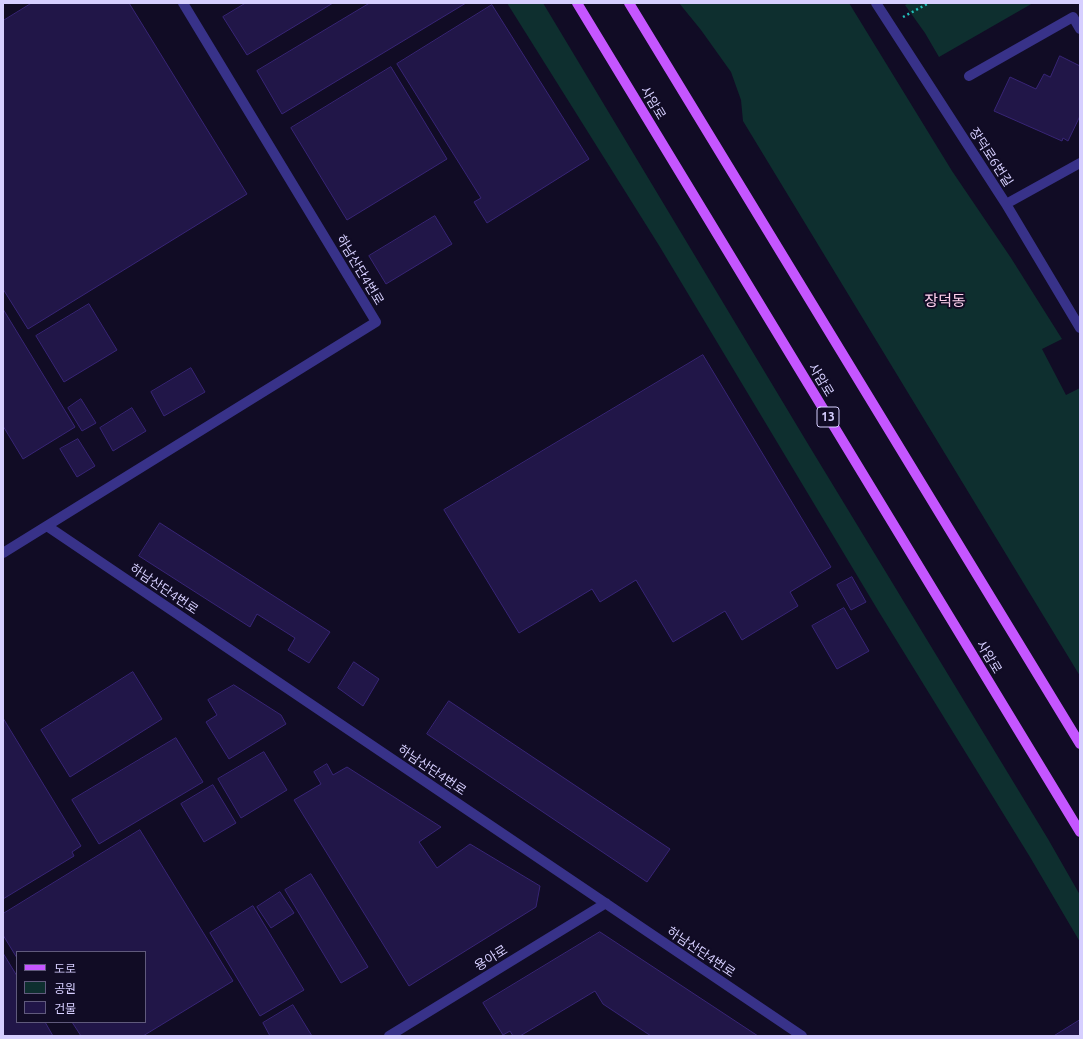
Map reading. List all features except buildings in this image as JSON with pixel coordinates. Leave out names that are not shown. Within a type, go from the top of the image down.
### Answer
[{"type":"main road","name":"사암로","points":[[577,3],[1080,832]]},
{"type":"main road","points":[[629,3],[1080,744]]},
{"type":"street","name":"하남산단4번로","points":[[3,553],[376,322],[183,3]]},
{"type":"street","name":"장덕로6번길","points":[[876,3],[1006,204],[1080,328]]},
{"type":"street","points":[[969,76],[1076,15],[1080,29]]},
{"type":"street","points":[[1006,204],[1080,162]]},
{"type":"street","name":"하남산단4번로","points":[[47,526],[802,1036]]},
{"type":"street","name":"용아로","points":[[389,1036],[606,903]]},
{"type":"path","points":[[890,25],[929,3]]},
{"type":"green space","points":[[507,3],[543,3],[1048,839],[1080,895],[1080,942],[1030,857],[879,612],[660,247]]},
{"type":"green space","points":[[679,3],[849,3],[952,171],[1011,258],[1062,339],[1042,349],[1066,395],[1080,388],[1080,676],[743,121],[741,100],[731,72],[701,30]]},
{"type":"green space","points":[[909,3],[1033,3],[939,57],[925,33],[905,5]]},
{"type":"district","name":"장덕동","points":[[945,301]]}]
